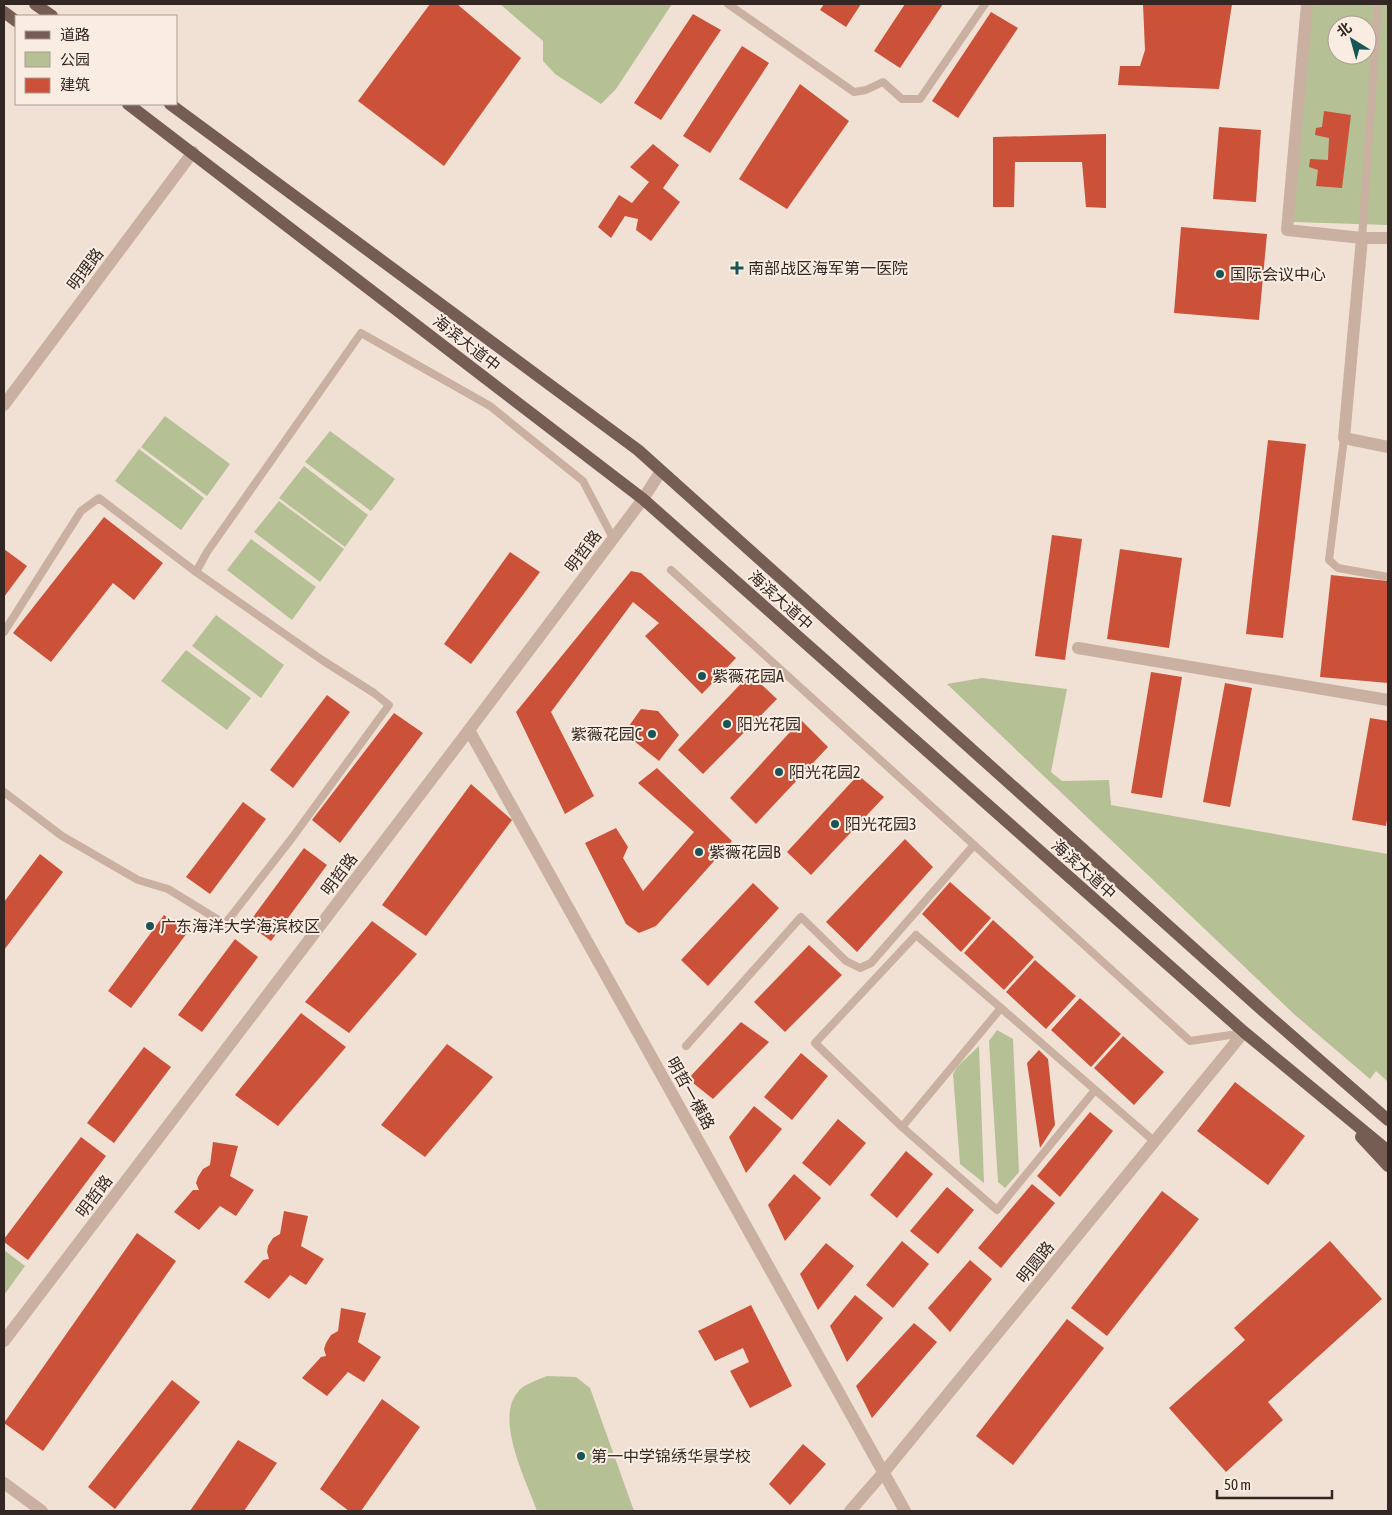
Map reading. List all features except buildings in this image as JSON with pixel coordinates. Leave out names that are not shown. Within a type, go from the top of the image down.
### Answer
[{"type":"main road","points":[[35,4],[51,15]]},
{"type":"main road","points":[[4,12],[15,20]]},
{"type":"main road","name":"海滨大道中","points":[[129,105],[643,499],[1244,1032],[1388,1151]]},
{"type":"main road","name":"海滨大道中","points":[[171,105],[638,450],[1261,1010],[1388,1120]]},
{"type":"main road","points":[[1327,1100],[1388,1166]]},
{"type":"street","points":[[1307,4],[1287,230],[1362,238],[1388,238]]},
{"type":"street","name":"明理路","points":[[4,405],[192,152]]},
{"type":"street","points":[[1362,238],[1344,438],[1388,447]]},
{"type":"street","name":"明哲路","points":[[4,1341],[469,730],[643,499],[661,471]]},
{"type":"street","points":[[1078,648],[1388,700]]},
{"type":"street","name":"明哲一横路","points":[[469,730],[905,1511]]},
{"type":"street","name":"明圆路","points":[[850,1511],[1244,1032]]},
{"type":"street","points":[[4,1483],[42,1511]]},
{"type":"lane","points":[[728,4],[854,92],[866,90],[883,82],[902,99],[920,99],[985,4]]},
{"type":"lane","points":[[1362,238],[1378,4]]},
{"type":"lane","points":[[196,572],[207,552],[361,333],[490,406],[583,481],[613,538]]},
{"type":"lane","points":[[1344,438],[1329,560],[1338,568],[1388,577]]},
{"type":"lane","points":[[4,632],[81,511],[99,498],[196,572],[389,705],[292,838],[225,924],[168,888],[138,880],[62,836],[4,792]]},
{"type":"lane","points":[[671,570],[1190,1041],[1244,1032]]},
{"type":"lane","points":[[686,1046],[801,917],[846,961],[860,968],[871,963],[974,845]]},
{"type":"lane","points":[[1095,1090],[997,1210],[902,1127],[814,1043],[916,935],[1001,1008],[1155,1142]]},
{"type":"lane","points":[[902,1127],[1001,1008]]},
{"type":"green space","points":[[500,4],[672,4],[616,89],[601,104],[555,74],[543,61],[543,41]]},
{"type":"green space","points":[[1310,4],[1388,4],[1388,225],[1293,222]]},
{"type":"green space","points":[[165,416],[230,464],[207,496],[141,447]]},
{"type":"green space","points":[[330,431],[395,479],[371,511],[305,462]]},
{"type":"green space","points":[[139,449],[204,498],[181,530],[115,481]]},
{"type":"green space","points":[[304,466],[368,515],[345,547],[279,498]]},
{"type":"green space","points":[[279,501],[344,549],[320,582],[254,532]]},
{"type":"green space","points":[[251,539],[316,587],[292,620],[227,570]]},
{"type":"green space","points":[[216,615],[284,665],[261,698],[192,646]]},
{"type":"green space","points":[[186,650],[251,698],[227,730],[161,681]]},
{"type":"green space","points":[[982,678],[1067,689],[1051,772],[1062,781],[1109,780],[1111,805],[1388,854],[1388,1082],[1376,1071],[1370,1079],[1295,1015],[947,684]]},
{"type":"green space","points":[[997,1030],[1013,1039],[1019,1172],[1005,1188],[998,1182],[989,1041]]},
{"type":"green space","points":[[979,1046],[984,1183],[960,1164],[953,1074],[957,1067]]},
{"type":"green space","points":[[4,1250],[25,1266],[4,1295]]},
{"type":"green space","name":"第一中学锦绣华景学校","points":[[547,1376],[576,1377],[590,1388],[634,1511],[537,1511],[515,1452],[509,1419],[511,1405],[517,1393],[523,1387]]},
{"type":"place","name":"南部战区海军第一医院","points":[[737,268]]},
{"type":"place","name":"国际会议中心","points":[[1220,274]]},
{"type":"place","name":"紫薇花园A","points":[[702,676]]},
{"type":"place","name":"阳光花园","points":[[727,724]]},
{"type":"place","name":"紫薇花园C","points":[[652,734]]},
{"type":"place","name":"阳光花园2","points":[[779,772]]},
{"type":"place","name":"阳光花园3","points":[[835,824]]},
{"type":"place","name":"紫薇花园B","points":[[699,852]]},
{"type":"place","name":"广东海洋大学海滨校区","points":[[150,926]]},
{"type":"place","name":"第一中学锦绣华景学校","points":[[581,1456]]}]
